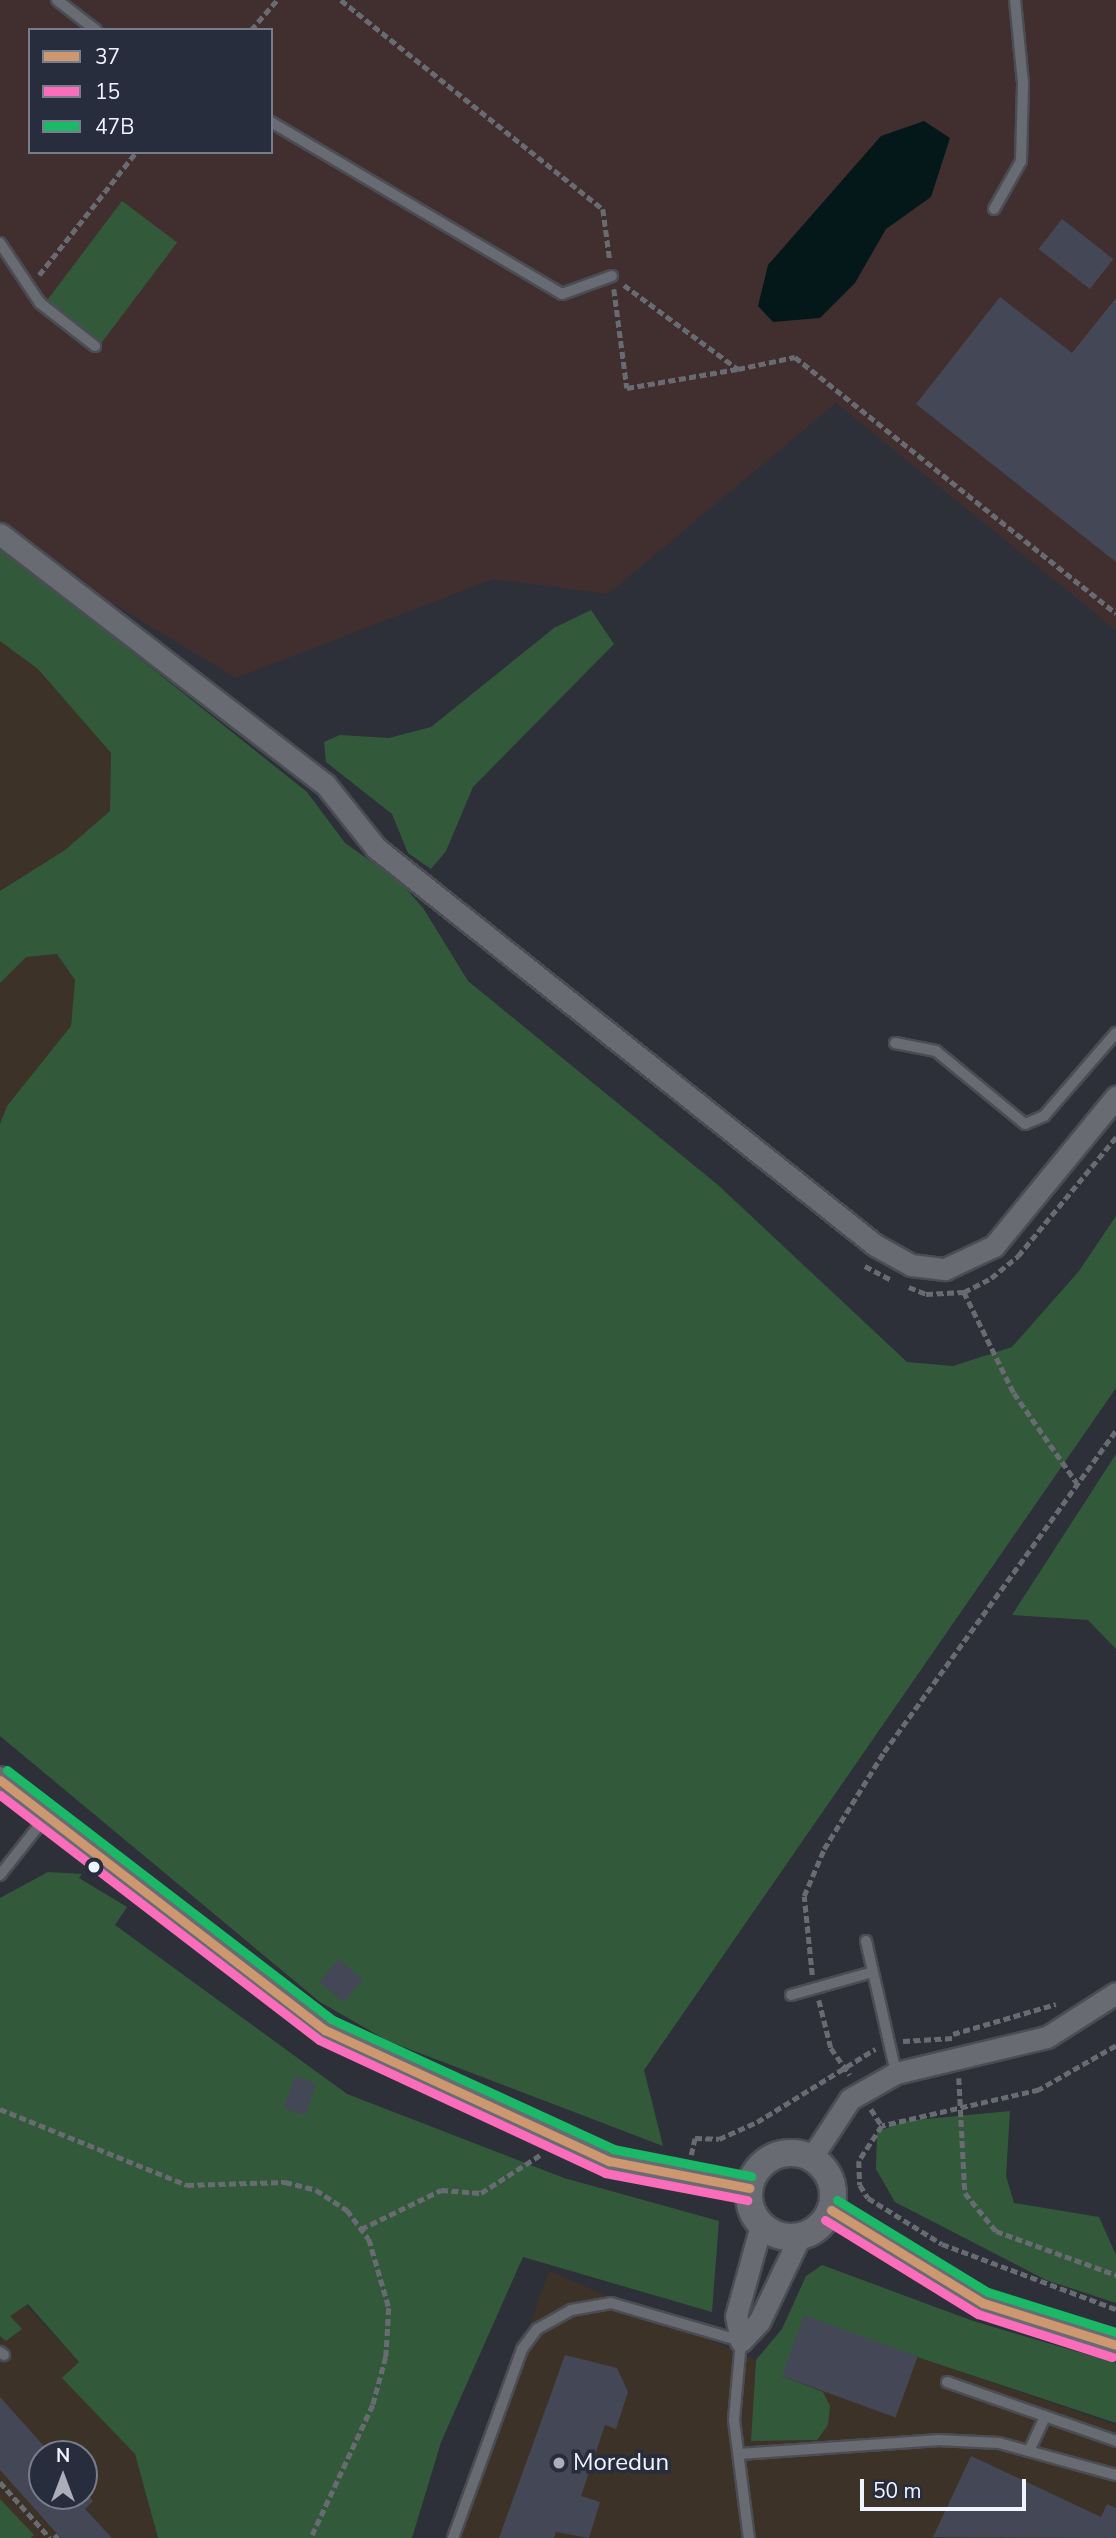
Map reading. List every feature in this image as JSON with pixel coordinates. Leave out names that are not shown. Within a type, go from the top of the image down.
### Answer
[{"type":"street","points":[[0,534],[325,784],[376,848],[875,1245],[911,1265],[945,1269],[994,1246],[1116,1097]]},
{"type":"street","points":[[0,1780],[45,1818],[325,2030],[609,2161],[685,2178],[748,2188]]},
{"type":"street","points":[[812,2157],[850,2099],[896,2073],[956,2063],[1047,2037],[1116,1993]]},
{"type":"street","points":[[741,2341],[736,2316],[761,2225],[748,2188],[754,2172],[780,2153],[812,2157],[831,2180],[831,2210]]},
{"type":"street","points":[[741,2341],[759,2322],[800,2236],[831,2210]]},
{"type":"street","points":[[831,2210],[983,2303],[1116,2346]]},
{"type":"street","points":[[761,2225],[779,2236],[800,2236]]},
{"type":"lane","points":[[57,0],[93,28]]},
{"type":"lane","points":[[994,209],[1021,161],[1023,83],[1015,0]]},
{"type":"lane","points":[[273,123],[562,293],[612,276]]},
{"type":"lane","points":[[0,243],[30,283],[40,303],[95,346]]},
{"type":"lane","points":[[895,1043],[936,1051],[1025,1124],[1045,1116],[1116,1033]]},
{"type":"lane","points":[[0,1875],[45,1818]]},
{"type":"lane","points":[[866,1941],[896,2073]]},
{"type":"lane","points":[[791,1995],[873,1972]]},
{"type":"lane","points":[[453,2538],[522,2348],[537,2329],[571,2310],[611,2303],[741,2341],[734,2377],[738,2454],[749,2538]]},
{"type":"lane","points":[[947,2382],[1116,2441]]},
{"type":"lane","points":[[1030,2449],[1045,2417]]},
{"type":"lane","points":[[738,2454],[937,2440],[1030,2449],[1116,2475]]},
{"type":"path","points":[[253,28],[277,0]]},
{"type":"path","points":[[341,0],[603,209],[627,388],[795,358],[852,400],[1116,613]]},
{"type":"path","points":[[30,283],[134,154]]},
{"type":"path","points":[[612,276],[738,369]]},
{"type":"path","points":[[964,1292],[1014,1393],[1077,1483]]},
{"type":"path","points":[[685,2178],[695,2138],[728,2136],[845,2067],[831,2048],[804,1933],[811,1873],[884,1752],[1116,1430]]},
{"type":"path","points":[[953,2034],[1067,1998]]},
{"type":"path","points":[[1116,2046],[1039,2090],[882,2126],[859,2161],[860,2185],[868,2198],[998,2269],[1116,2309]]},
{"type":"path","points":[[956,2063],[964,2106],[960,2160],[965,2193],[996,2231],[1116,2275]]},
{"type":"path","points":[[0,2109],[187,2185],[285,2182],[316,2190],[361,2229],[382,2269],[389,2308],[386,2357],[373,2405],[311,2538]]},
{"type":"path","points":[[361,2229],[441,2190],[481,2193],[561,2139]]},
{"type":"path","points":[[0,2482],[54,2537]]},
{"type":"shaded area","points":[[0,0],[1116,0],[1116,630],[836,403],[608,594],[493,579],[236,678],[0,535]]},
{"type":"shaded area","points":[[924,121],[950,138],[931,197],[886,229],[855,283],[820,318],[773,322],[758,306],[768,265],[881,136]]},
{"type":"shaded area","points":[[0,641],[38,669],[111,753],[110,811],[65,850],[0,891]]},
{"type":"shaded area","points":[[57,954],[75,980],[71,1026],[7,1106],[0,1124],[0,983],[26,957]]},
{"type":"shaded area","points":[[549,2271],[756,2360],[752,2441],[778,2439],[781,2376],[917,2357],[1116,2425],[1116,2538],[454,2538]]},
{"type":"shaded area","points":[[0,2277],[102,2387],[135,2454],[158,2538],[0,2538]]},
{"type":"green space","points":[[122,201],[177,243],[102,342],[47,301]]},
{"type":"green space","points":[[0,547],[307,792],[345,843],[400,882],[423,908],[468,981],[718,1185],[907,1362],[953,1366],[1012,1347],[1079,1271],[1116,1216],[1116,1388],[644,2070],[663,2146],[388,2041],[320,2002],[0,1736],[0,1124],[7,1106],[71,1026],[75,980],[57,954],[26,957],[0,983],[0,891],[65,850],[110,811],[111,753],[38,669],[0,641]]},
{"type":"green space","points":[[591,610],[614,644],[473,787],[446,851],[431,869],[408,853],[392,814],[326,762],[324,742],[340,735],[389,738],[431,727],[554,628]]},
{"type":"green space","points":[[1116,1454],[1116,1649],[1088,1620],[1012,1615]]},
{"type":"green space","points":[[48,1872],[82,1874],[79,1878],[127,1907],[115,1925],[347,2094],[564,2178],[719,2221],[712,2312],[523,2257],[441,2442],[412,2538],[158,2538],[135,2454],[62,2378],[79,2362],[28,2304],[10,2316],[22,2329],[6,2341],[0,2336],[0,1898]]},
{"type":"green space","points":[[1010,2111],[1006,2176],[1014,2203],[1099,2217],[1116,2255],[1116,2303],[1046,2280],[895,2202],[876,2169],[877,2132],[905,2121]]},
{"type":"green space","points":[[822,2265],[973,2321],[1116,2363],[1116,2423],[917,2357],[782,2376],[823,2392],[830,2406],[828,2425],[817,2440],[751,2441],[756,2360],[782,2329],[806,2276]]},
{"type":"green space","points":[[0,2499],[34,2535],[31,2538],[0,2538]]},
{"type":"building","points":[[1062,219],[1113,259],[1090,289],[1039,249]]},
{"type":"building","points":[[1000,297],[1072,353],[1116,298],[1116,562],[916,404]]},
{"type":"building","points":[[338,1959],[363,1979],[344,2002],[319,1982]]},
{"type":"building","points":[[295,2076],[317,2084],[305,2116],[283,2108]]},
{"type":"building","points":[[804,2315],[918,2356],[895,2417],[782,2376]]},
{"type":"building","name":"Moredun","points":[[565,2355],[617,2368],[628,2392],[616,2429],[605,2425],[581,2496],[600,2502],[589,2538],[556,2532],[554,2538],[499,2538]]},
{"type":"building","points":[[0,2397],[38,2440],[28,2440],[28,2501],[0,2470]]},
{"type":"building","points":[[971,2456],[1101,2517],[1107,2504],[1116,2508],[1116,2538],[933,2537]]},
{"type":"building","points":[[36,2510],[86,2510],[112,2538],[61,2538]]},
{"type":"transit line","name":"47B","points":[[7,1770],[331,2019],[613,2149],[751,2176]]},
{"type":"transit line","name":"37","points":[[0,1780],[325,2030],[609,2161],[749,2188]]},
{"type":"transit line","name":"15","points":[[0,1795],[319,2040],[605,2173],[747,2200]]},
{"type":"transit line","name":"47B","points":[[837,2200],[988,2292],[1116,2332]]},
{"type":"transit line","name":"37","points":[[831,2210],[983,2303],[1116,2345]]},
{"type":"transit line","name":"15","points":[[825,2220],[978,2314],[1112,2357]]},
{"type":"place","name":"Moredun","points":[[559,2463]]}]
